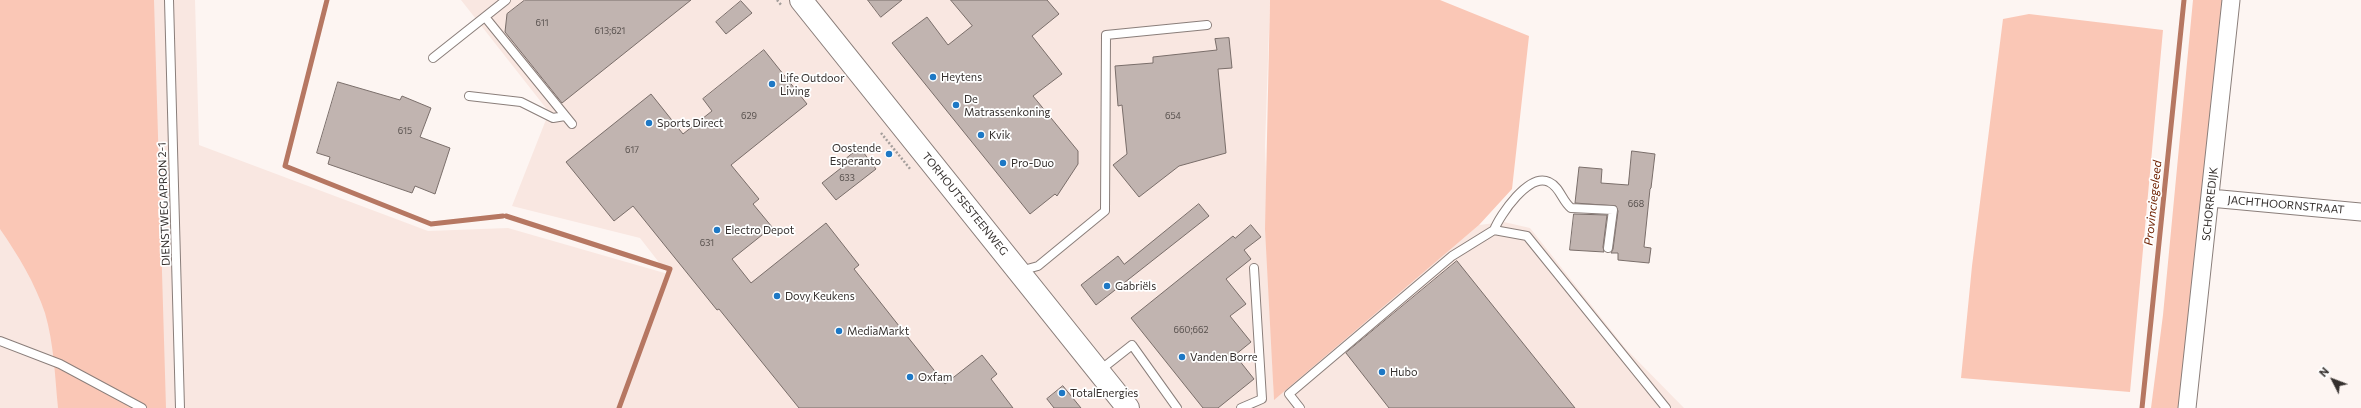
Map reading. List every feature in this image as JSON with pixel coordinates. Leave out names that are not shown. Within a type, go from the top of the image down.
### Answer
[{"type":"main road","name":"TORHOUTSESTEENWEG","points":[[801,0],[1128,408]]},
{"type":"street","name":"SCHORREDIJK","points":[[2187,408],[2231,0]]},
{"type":"street","name":"JACHTHOORNSTRAAT","points":[[2210,198],[2361,212]]},
{"type":"lane","name":"DIENSTWEG APRON 2-1","points":[[169,0],[180,408]]},
{"type":"lane","points":[[433,58],[506,0]]},
{"type":"lane","points":[[485,17],[572,124]]},
{"type":"lane","points":[[1019,271],[1038,266],[1105,211],[1106,35],[1207,25]]},
{"type":"lane","points":[[469,96],[520,102],[553,118],[565,116]]},
{"type":"lane","points":[[1300,408],[1289,394],[1452,256],[1494,230],[1499,217],[1520,193],[1540,181],[1548,181],[1555,186],[1566,204],[1571,208],[1613,210],[1608,248]]},
{"type":"lane","points":[[1494,230],[1527,236],[1666,408]]},
{"type":"lane","points":[[1241,408],[1262,399],[1254,268]]},
{"type":"lane","points":[[0,341],[60,364],[142,408]]},
{"type":"lane","points":[[1099,372],[1132,345],[1177,408]]},
{"type":"shaded area","points":[[0,0],[195,0],[199,145],[428,231],[508,228],[668,274],[640,238],[512,206],[549,112],[461,0],[1270,0],[1265,146],[1274,399],[1479,225],[1504,222],[1530,228],[1626,349],[1684,408],[0,408]]},
{"type":"shaded area","points":[[0,0],[154,0],[166,408],[58,408],[52,349],[45,313],[26,270],[0,229]]},
{"type":"shaded area","points":[[1270,0],[1440,0],[1529,36],[1512,189],[1479,225],[1274,400],[1265,229]]},
{"type":"shaded area","points":[[2193,0],[2225,0],[2180,408],[2151,408],[2163,315]]},
{"type":"shaded area","points":[[2029,14],[2163,30],[2130,392],[1961,378],[1972,266],[2003,19]]},
{"type":"building","points":[[525,0],[691,0],[562,103],[505,32],[507,14]]},
{"type":"building","points":[[868,0],[902,0],[881,17]]},
{"type":"building","points":[[951,0],[1047,0],[1059,14],[1032,36],[1062,74],[1033,96],[1078,151],[1078,164],[1057,196],[1055,194],[1030,214],[892,43],[927,17],[948,45],[972,26]]},
{"type":"building","points":[[741,1],[752,13],[726,34],[716,22]]},
{"type":"building","points":[[1229,38],[1232,68],[1218,69],[1226,153],[1179,166],[1139,197],[1113,165],[1127,154],[1122,105],[1118,106],[1115,66],[1153,63],[1153,57],[1217,50],[1215,39]]},
{"type":"building","points":[[764,50],[807,104],[731,165],[759,199],[753,204],[772,227],[732,259],[751,283],[826,223],[859,265],[854,269],[945,384],[982,355],[997,374],[991,379],[1013,408],[799,408],[633,206],[614,221],[566,162],[651,94],[683,134],[712,111],[703,99]]},
{"type":"building","points":[[338,82],[400,100],[402,96],[431,108],[420,137],[450,148],[435,194],[415,186],[412,193],[328,164],[330,157],[317,153]]},
{"type":"building","points":[[860,148],[876,169],[836,200],[822,183],[850,161],[847,158]]},
{"type":"building","points":[[1632,151],[1655,154],[1644,247],[1651,248],[1649,263],[1618,260],[1618,253],[1611,253],[1613,249],[1618,211],[1616,206],[1575,203],[1579,167],[1602,169],[1601,183],[1628,185]]},
{"type":"building","points":[[1199,204],[1209,216],[1096,305],[1081,285],[1118,256],[1124,264]]},
{"type":"building","points":[[1574,214],[1607,215],[1603,247],[1604,252],[1570,250]]},
{"type":"building","points":[[1251,225],[1261,237],[1244,250],[1251,259],[1226,279],[1246,304],[1230,316],[1251,342],[1235,355],[1254,379],[1218,408],[1203,408],[1131,318],[1233,236],[1235,238]]},
{"type":"building","points":[[1457,261],[1575,408],[1389,408],[1346,353]]},
{"type":"building","name":"TotalEnergies","points":[[1063,386],[1081,408],[1054,408],[1047,399]]},
{"type":"waterway","points":[[327,0],[285,166],[431,224],[503,216]]},
{"type":"waterway","name":"Provinciegeleed","points":[[2142,408],[2184,0]]},
{"type":"waterway","points":[[506,216],[670,269],[619,408]]},
{"type":"place","name":"Heytens","points":[[933,77]]},
{"type":"place","name":"Life Outdoor Living","points":[[772,84]]},
{"type":"place","name":"De Matrassenkoning","points":[[956,105]]},
{"type":"place","name":"Sports Direct","points":[[649,123]]},
{"type":"place","name":"Kvik","points":[[981,135]]},
{"type":"place","name":"Oostende Esperanto","points":[[889,154]]},
{"type":"place","name":"Pro-Duo","points":[[1003,163]]},
{"type":"place","name":"Electro Depot","points":[[717,230]]},
{"type":"place","name":"Gabriëls","points":[[1107,286]]},
{"type":"place","name":"Dovy Keukens","points":[[777,296]]},
{"type":"place","name":"MediaMarkt","points":[[839,331]]},
{"type":"place","name":"Vanden Borre","points":[[1182,357]]},
{"type":"place","name":"Hubo","points":[[1382,372]]},
{"type":"place","name":"Oxfam","points":[[910,377]]},
{"type":"place","name":"TotalEnergies","points":[[1062,393]]}]
